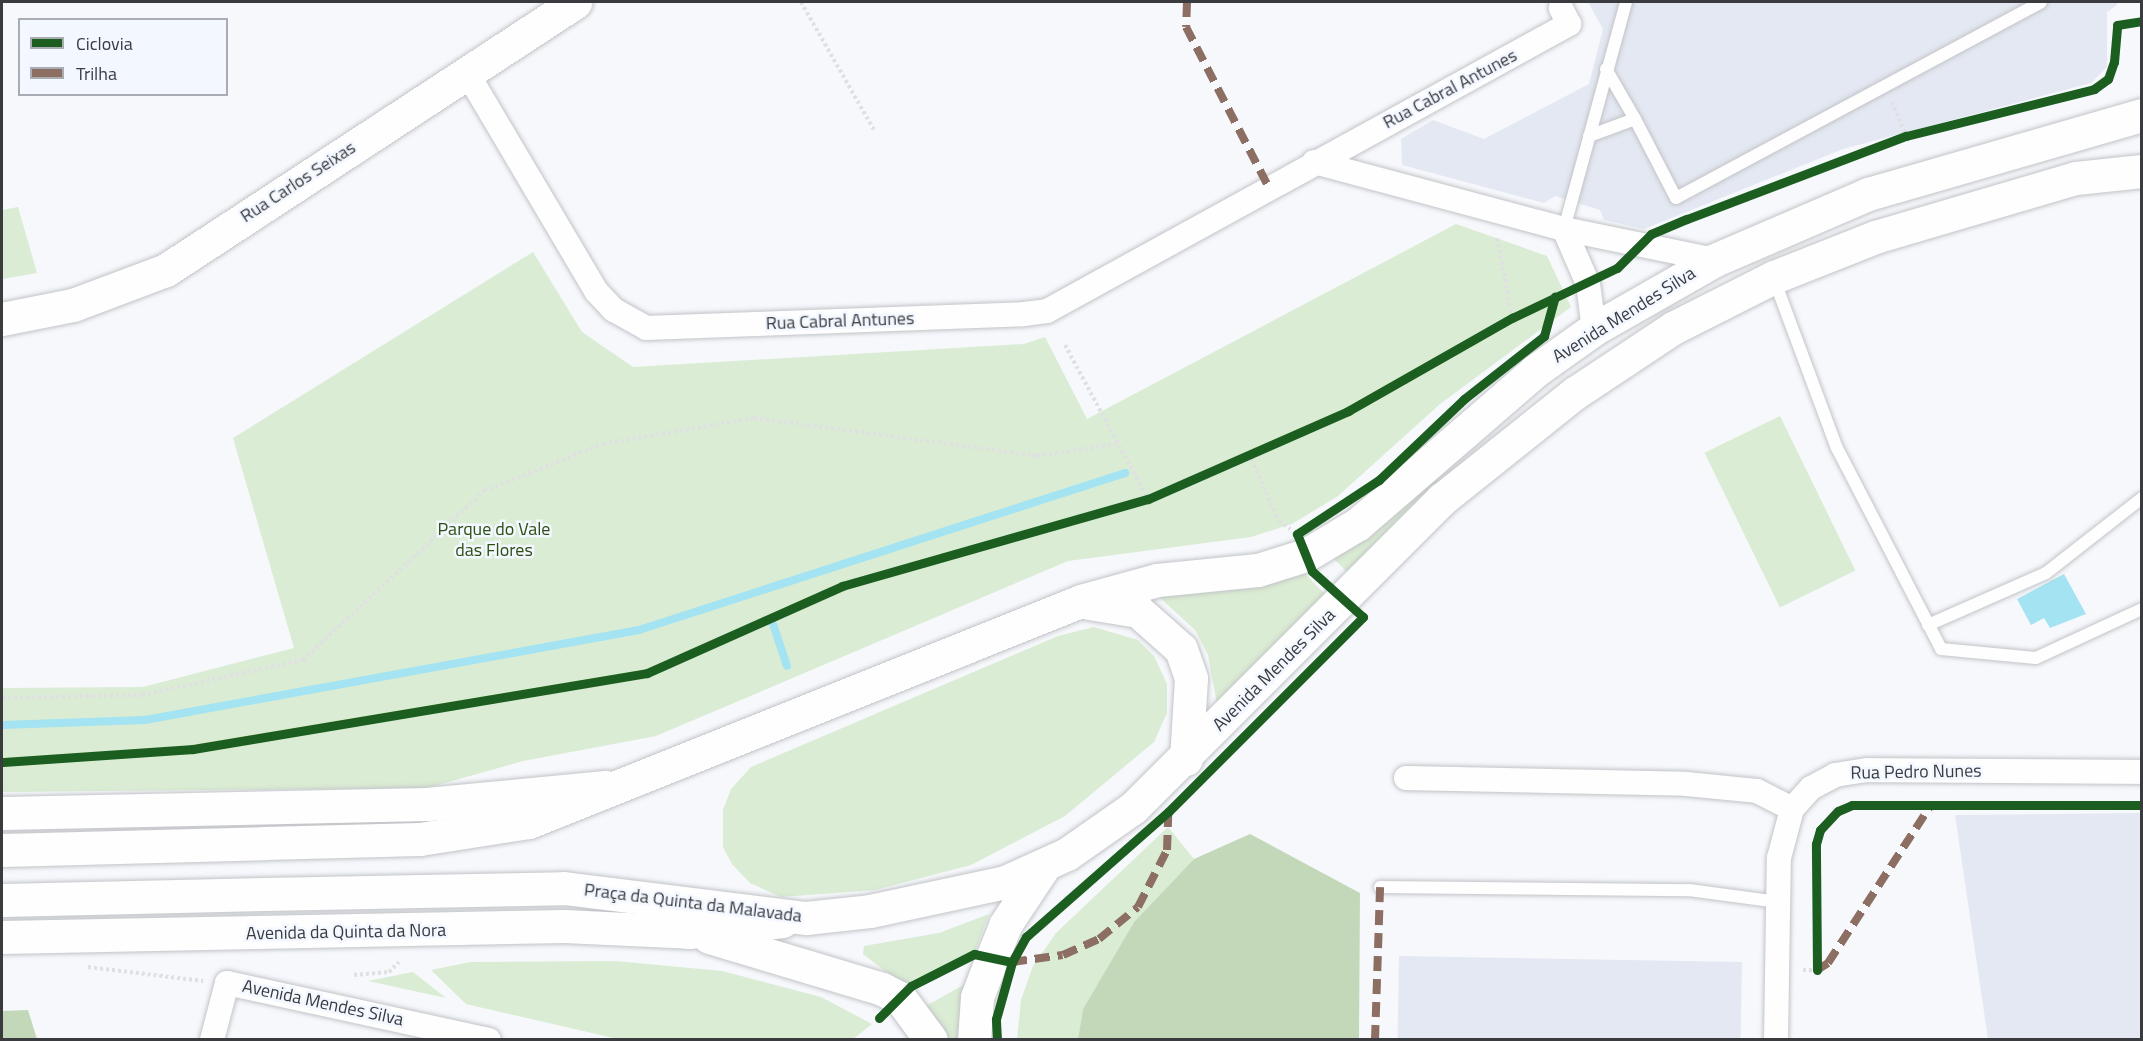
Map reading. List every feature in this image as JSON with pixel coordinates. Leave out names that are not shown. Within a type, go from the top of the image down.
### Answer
[{"type":"main road","name":"Rua Carlos Seixas","points":[[2,319],[73,305],[166,270],[574,2]]},
{"type":"main road","name":"Avenida Mendes Silva","points":[[1081,601],[1157,580],[1258,570],[1306,542],[1358,524],[1462,430],[1594,329],[1715,260],[1868,194],[2142,116]]},
{"type":"main road","name":"Avenida Mendes Silva","points":[[1186,759],[1442,499],[1610,369],[1673,328],[1774,277],[1964,208],[2076,178],[2142,171]]},
{"type":"main road","points":[[2,850],[264,843],[475,833],[529,822],[634,784],[1081,601],[1138,611],[1181,649],[1191,678],[1186,759]]},
{"type":"main road","name":"Praça da Quinta da Malavada","points":[[2,900],[564,888],[806,918],[973,891],[1044,866],[1105,831],[1186,759]]},
{"type":"main road","points":[[2,813],[427,804],[634,784]]},
{"type":"main road","points":[[974,1040],[977,997],[1005,925],[1044,866]]},
{"type":"main road","points":[[689,932],[806,918]]},
{"type":"main road","name":"Avenida da Quinta da Nora","points":[[2,937],[564,926],[689,932]]},
{"type":"main road","points":[[689,932],[788,957],[900,998],[931,1040]]},
{"type":"street","name":"Rua Cabral Antunes","points":[[466,71],[596,291],[614,310],[646,328],[1047,311],[1314,162],[1569,24],[1561,8]]},
{"type":"street","points":[[1314,162],[1564,229],[1715,260]]},
{"type":"street","points":[[1564,229],[1588,284],[1594,329]]},
{"type":"street","name":"Rua Pedro Nunes","points":[[1776,1040],[1779,858],[1792,809],[1811,788],[1835,774],[1867,770],[2142,772]]},
{"type":"street","points":[[1406,778],[1686,784],[1757,791],[1792,809]]},
{"type":"street","points":[[212,1040],[227,983]]},
{"type":"street","name":"Avenida Mendes Silva","points":[[227,983],[489,1040]]},
{"type":"lane","points":[[1564,229],[1626,2]]},
{"type":"lane","points":[[1606,69],[1676,198],[1886,88],[2041,2]]},
{"type":"lane","points":[[1589,136],[1635,119]]},
{"type":"lane","points":[[1774,277],[1837,448],[1941,649],[2036,658],[2142,609]]},
{"type":"lane","points":[[1928,626],[2046,573],[2142,498]]},
{"type":"lane","points":[[1380,887],[1689,890],[1778,902]]},
{"type":"path","points":[[801,2],[874,130]]},
{"type":"path","points":[[1886,88],[1911,135],[1895,140]]},
{"type":"path","points":[[1492,210],[1516,316],[1501,324]]},
{"type":"path","points":[[1065,345],[1115,444],[1149,499]]},
{"type":"path","points":[[2,698],[142,695],[303,660],[484,491],[603,444],[754,418],[1037,456],[1115,444]]},
{"type":"path","points":[[1239,459],[1259,450]]},
{"type":"path","points":[[1249,454],[1280,520]]},
{"type":"path","points":[[1138,502],[1159,494]]},
{"type":"path","points":[[1817,958],[1817,970]]},
{"type":"path","points":[[354,975],[389,972],[399,962]]},
{"type":"path","points":[[75,965],[126,976],[227,983]]},
{"type":"shaded area","points":[[1588,2],[2117,2],[2117,5],[2107,12],[2107,67],[2091,83],[1843,149],[1644,229],[1604,220],[1600,210],[1555,196],[1544,203],[1402,165],[1401,139],[1433,120],[1484,139],[1589,84],[1603,29]]},
{"type":"shaded area","points":[[2141,813],[2141,1039],[1988,1039],[1955,815]]},
{"type":"shaded area","points":[[1399,956],[1742,962],[1741,1040],[1398,1039]]},
{"type":"green space","points":[[18,207],[37,273],[2,279],[2,210]]},
{"type":"green space","name":"Parque do Vale das Flores","points":[[1456,224],[1547,256],[1571,307],[1440,404],[1338,496],[1292,524],[1251,537],[1068,561],[656,736],[523,761],[427,788],[2,792],[2,688],[143,687],[294,648],[233,438],[533,252],[582,332],[633,367],[1024,344],[1045,337],[1087,419]]},
{"type":"green space","points":[[1780,416],[1855,571],[1780,607],[1705,453]]},
{"type":"green space","points":[[1435,478],[1438,482],[1348,573],[1333,558],[1372,533]]},
{"type":"green space","points":[[1303,572],[1326,595],[1217,704],[1208,655],[1195,630],[1158,596],[1252,587]]},
{"type":"green space","points":[[1094,627],[1138,640],[1154,656],[1167,684],[1167,713],[1154,742],[1065,816],[971,865],[875,890],[781,897],[750,883],[732,864],[723,847],[723,810],[731,789],[751,767],[1058,636]]},
{"type":"green space","points":[[1168,827],[1194,859],[1134,922],[1083,1009],[1078,1039],[1017,1040],[1021,1000],[1033,966],[1056,933]]},
{"type":"green space","points":[[1250,834],[1360,893],[1359,1039],[1078,1039],[1083,1009],[1134,922],[1194,859]]},
{"type":"green space","points":[[989,914],[974,954],[908,989],[863,954],[864,946],[939,933]]},
{"type":"green space","points":[[615,961],[722,971],[821,997],[872,1024],[853,1039],[618,1039],[466,1004],[431,970],[471,962]]},
{"type":"green space","points":[[413,972],[446,998],[368,981]]},
{"type":"green space","points":[[967,983],[959,1039],[948,1039],[924,1007]]},
{"type":"green space","points":[[28,1010],[37,1039],[2,1039],[2,1011]]},
{"type":"water","points":[[2064,574],[2086,614],[2050,628],[2044,618],[2031,625],[2017,599]]},
{"type":"waterway","points":[[2,725],[145,720],[639,630],[1125,473]]},
{"type":"waterway","points":[[773,624],[787,666]]},
{"type":"marked path","points":[[1187,2],[1186,27],[1269,188]]},
{"type":"marked path","points":[[1817,970],[1828,963],[1931,805]]},
{"type":"marked path","points":[[1012,962],[1063,955],[1099,939],[1138,907],[1167,850],[1168,812]]},
{"type":"marked path","points":[[1375,1040],[1380,887]]},
{"type":"cycle path","points":[[2,762],[193,749],[647,673],[842,586],[1148,499],[1348,411],[1512,318],[1617,268],[1651,234],[1687,219],[1906,136],[2094,89],[2108,79],[2114,62],[2117,25],[2142,21]]},
{"type":"cycle path","points":[[997,1040],[996,1019],[1012,962],[1026,937],[1168,812],[1363,617],[1312,571],[1297,534],[1379,480],[1464,399],[1544,336],[1555,296]]},
{"type":"cycle path","points":[[1817,970],[1816,844],[1820,830],[1838,811],[1852,805],[2142,805]]},
{"type":"cycle path","points":[[879,1018],[911,986],[974,954],[1012,962]]}]
